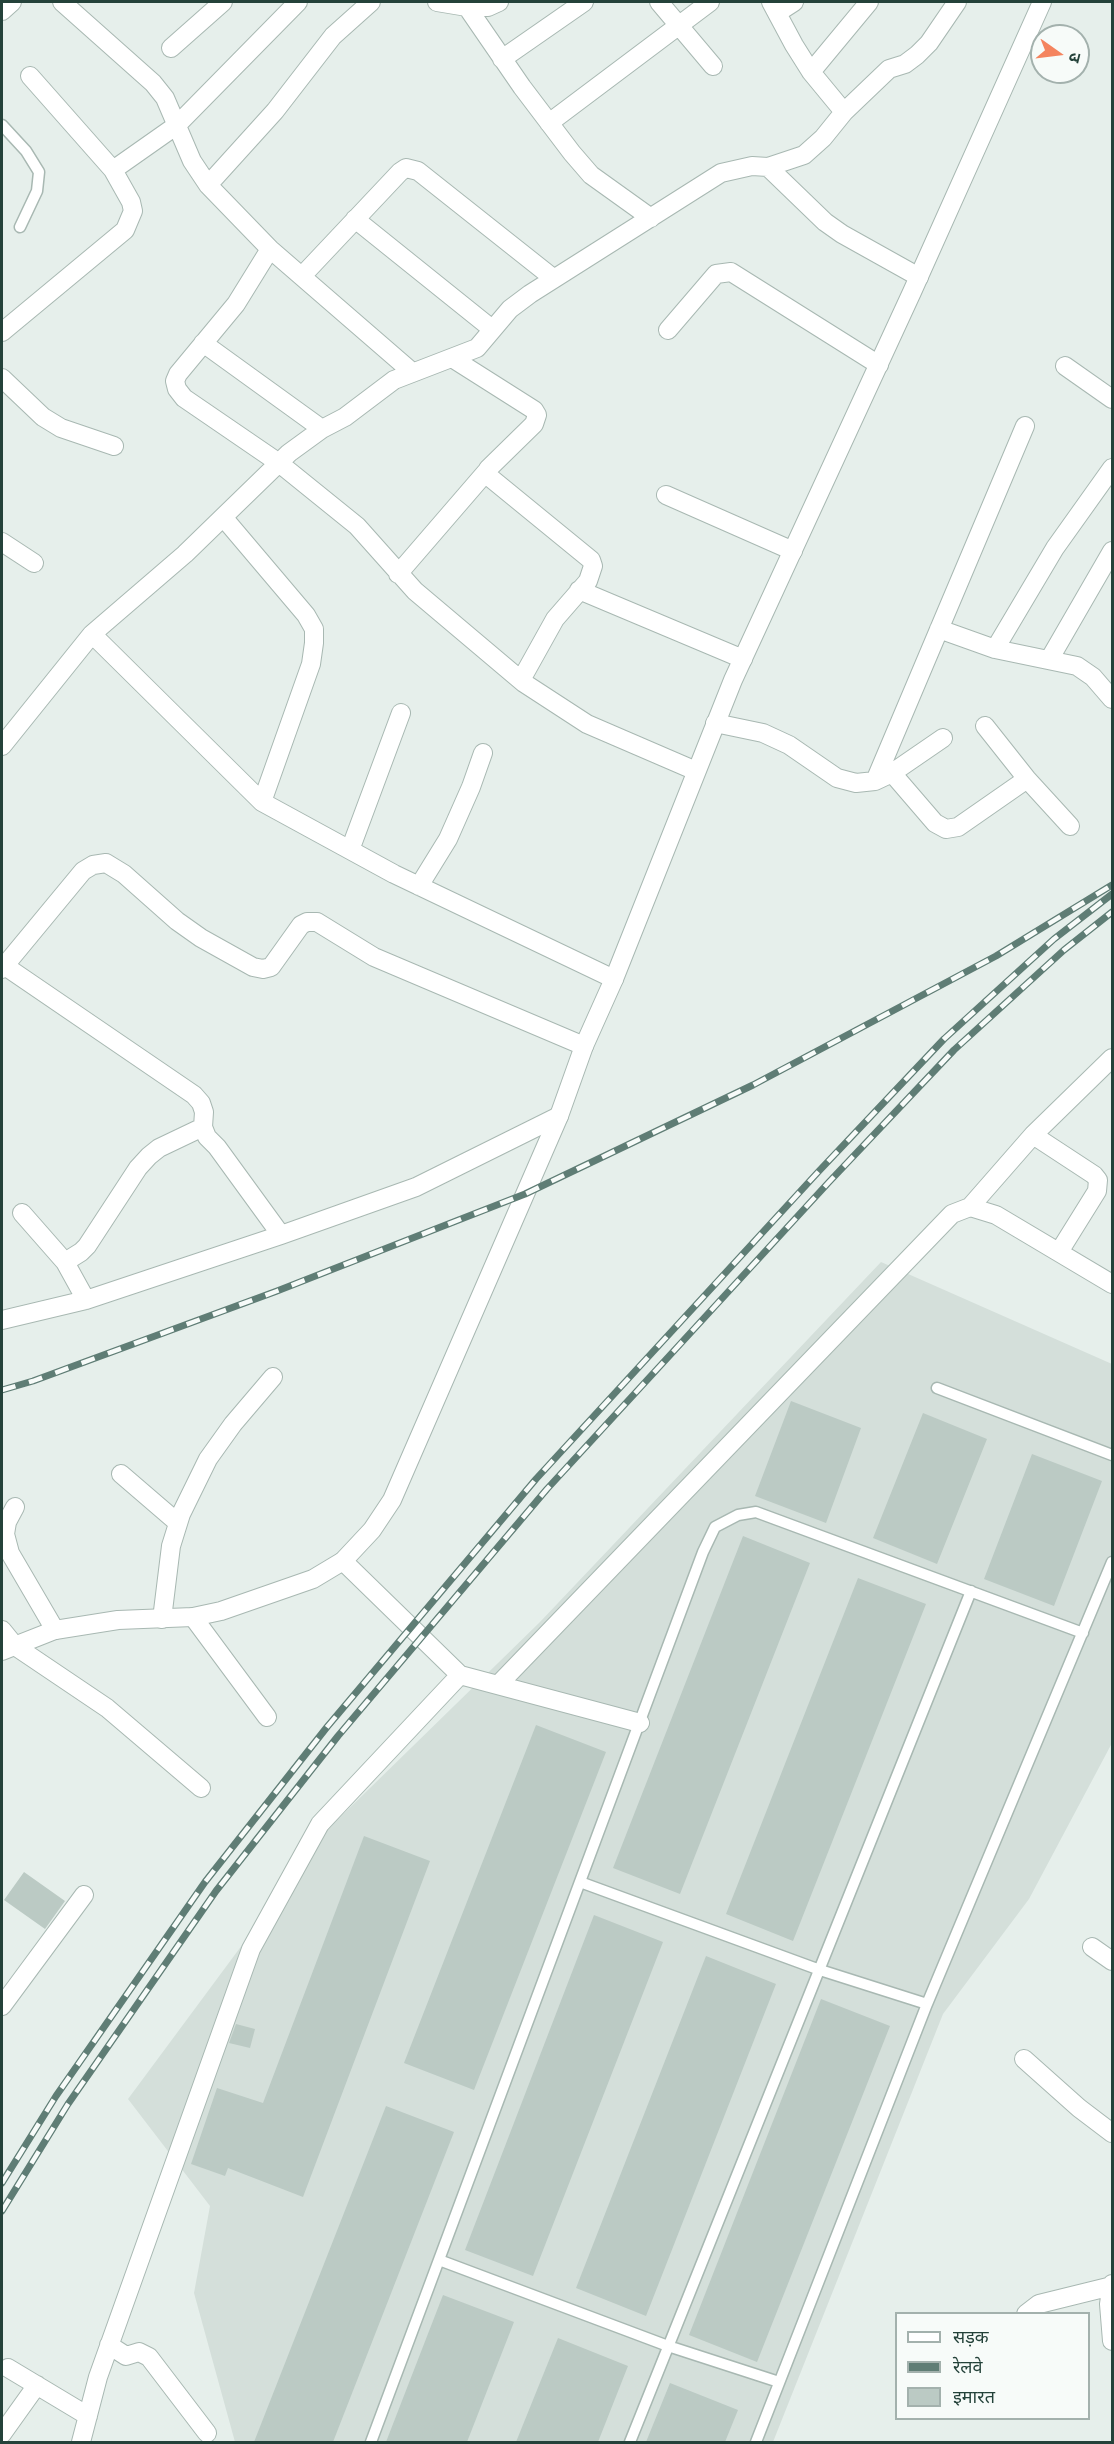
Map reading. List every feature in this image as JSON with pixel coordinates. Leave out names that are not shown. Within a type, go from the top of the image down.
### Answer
[{"type":"street","points":[[2,11],[12,2]]},
{"type":"street","points":[[62,2],[153,83],[165,98],[192,161],[208,185],[270,249],[412,372]]},
{"type":"street","points":[[171,48],[223,2]]},
{"type":"street","points":[[113,170],[177,125],[298,2]]},
{"type":"street","points":[[208,185],[275,111],[333,36],[371,2]]},
{"type":"street","points":[[436,2],[467,7],[488,7],[499,2]]},
{"type":"street","points":[[502,59],[584,2]]},
{"type":"street","points":[[659,2],[712,66]]},
{"type":"street","points":[[549,123],[710,2]]},
{"type":"street","points":[[794,2],[774,8],[811,72],[844,112]]},
{"type":"street","points":[[811,72],[869,2]]},
{"type":"street","points":[[2,746],[92,634],[185,554],[279,463],[322,429],[345,417],[394,380],[477,348],[510,309],[553,278],[721,173],[752,166],[768,166],[804,155],[889,69],[905,64],[929,43],[957,2]]},
{"type":"street","points":[[8,1649],[55,1630],[118,1620],[193,1617],[221,1611],[313,1579],[343,1561],[372,1530],[392,1500],[559,1116],[584,1046],[614,979],[715,723],[1042,2]]},
{"type":"street","points":[[467,7],[549,123],[591,174],[651,218]]},
{"type":"street","points":[[2,332],[125,230],[133,211],[132,202],[113,170],[30,76]]},
{"type":"street","points":[[768,166],[825,222],[919,277]]},
{"type":"street","points":[[302,276],[406,168],[413,169],[553,278]]},
{"type":"street","points":[[356,219],[492,329]]},
{"type":"street","points":[[270,249],[236,304],[178,374],[175,381],[177,389],[184,398],[279,463],[357,526],[415,591],[521,680],[586,724],[696,771]]},
{"type":"street","points":[[668,330],[716,274],[731,272],[879,365]]},
{"type":"street","points":[[203,343],[322,429]]},
{"type":"street","points":[[398,574],[486,472],[534,424],[537,415],[529,405],[452,358]]},
{"type":"street","points":[[1065,366],[1113,399]]},
{"type":"street","points":[[2,378],[43,417],[61,428],[114,446]]},
{"type":"street","points":[[874,781],[1025,426]]},
{"type":"street","points":[[995,649],[1055,549],[1113,468]]},
{"type":"street","points":[[486,472],[489,478],[591,560],[592,573],[555,619],[521,680]]},
{"type":"street","points":[[666,495],[793,551]]},
{"type":"street","points":[[223,517],[306,615],[314,629],[311,664],[262,802]]},
{"type":"street","points":[[2,542],[34,563]]},
{"type":"street","points":[[1049,660],[1113,551]]},
{"type":"street","points":[[579,590],[743,659]]},
{"type":"street","points":[[939,629],[995,649],[1077,666],[1085,670],[1113,699]]},
{"type":"street","points":[[92,634],[262,802],[419,886],[614,979]]},
{"type":"street","points":[[350,850],[401,713]]},
{"type":"street","points":[[715,723],[763,733],[789,745],[837,778],[856,783],[874,781],[892,773],[943,738]]},
{"type":"street","points":[[985,726],[1027,779],[1070,826]]},
{"type":"street","points":[[419,886],[448,839],[483,753]]},
{"type":"street","points":[[892,773],[935,823],[946,829],[958,827],[1027,779]]},
{"type":"street","points":[[281,1235],[217,1147],[207,1137],[203,1127],[204,1112],[201,1103],[184,1087],[2,966],[83,871],[93,865],[106,863],[115,867],[193,933],[253,967],[262,969],[271,967],[301,925],[316,922],[374,957],[584,1046]]},
{"type":"street","points":[[498,1685],[952,1214],[970,1207],[1033,1135],[1113,1058]]},
{"type":"street","points":[[2,1320],[86,1300],[416,1187],[559,1116]]},
{"type":"street","points":[[65,1262],[87,1246],[138,1168],[149,1156],[159,1148],[203,1127]]},
{"type":"street","points":[[1033,1135],[1098,1180],[1097,1191],[1059,1252]]},
{"type":"street","points":[[970,1207],[996,1215],[1113,1284]]},
{"type":"street","points":[[22,1213],[65,1262],[86,1300]]},
{"type":"street","points":[[162,1619],[171,1546],[178,1523],[208,1459],[233,1424],[273,1377]]},
{"type":"street","points":[[121,1474],[178,1523]]},
{"type":"street","points":[[15,1507],[7,1522],[5,1534],[10,1553],[28,1580],[55,1630]]},
{"type":"street","points":[[343,1561],[460,1675],[639,1723]]},
{"type":"street","points":[[193,1617],[267,1717]]},
{"type":"street","points":[[2,1630],[8,1649],[107,1708],[201,1788]]},
{"type":"street","points":[[81,2442],[98,2377],[251,1949],[320,1824],[460,1675]]},
{"type":"street","points":[[2,2006],[84,1895]]},
{"type":"street","points":[[1092,1947],[1113,1961]]},
{"type":"street","points":[[1024,2059],[1079,2108],[1113,2133]]},
{"type":"street","points":[[1027,2312],[1039,2304],[1112,2285],[1109,2304],[1113,2341]]},
{"type":"street","points":[[109,2346],[126,2356],[139,2352],[149,2357],[207,2433]]},
{"type":"street","points":[[8,2368],[88,2416]]},
{"type":"street","points":[[2,2434],[38,2385]]},
{"type":"lane","points":[[2,125],[26,151],[39,172],[37,191],[20,227]]},
{"type":"lane","points":[[937,1388],[1113,1455]]},
{"type":"lane","points":[[371,2442],[703,1552],[715,1527],[738,1515],[756,1512],[1083,1633]]},
{"type":"lane","points":[[756,2442],[927,2004],[1113,1562]]},
{"type":"lane","points":[[630,2442],[971,1591]]},
{"type":"lane","points":[[580,1882],[820,1970],[927,2004]]},
{"type":"lane","points":[[439,2260],[668,2346],[779,2382]]},
{"type":"shaded area","points":[[881,1262],[1112,1364],[1112,1743],[1029,1899],[943,2014],[773,2442],[235,2442],[194,2293],[210,2206],[128,2099],[328,1829],[540,1622]]},
{"type":"building","points":[[791,1401],[861,1428],[826,1523],[755,1496]]},
{"type":"building","points":[[923,1413],[987,1439],[937,1564],[873,1538]]},
{"type":"building","points":[[1032,1454],[1102,1481],[1054,1606],[984,1579]]},
{"type":"building","points":[[743,1536],[810,1563],[680,1894],[613,1868]]},
{"type":"building","points":[[858,1578],[926,1604],[793,1941],[726,1914]]},
{"type":"building","points":[[536,1725],[606,1752],[474,2090],[404,2063]]},
{"type":"building","points":[[364,1836],[430,1861],[303,2197],[228,2168],[225,2176],[191,2164],[217,2088],[263,2103]]},
{"type":"building","points":[[24,1872],[65,1901],[45,1929],[4,1900]]},
{"type":"building","points":[[594,1915],[663,1942],[533,2276],[465,2250]]},
{"type":"building","points":[[706,1956],[776,1984],[646,2316],[576,2288]]},
{"type":"building","points":[[821,1999],[890,2026],[757,2362],[689,2335]]},
{"type":"building","points":[[236,2024],[255,2029],[250,2048],[229,2043]]},
{"type":"building","points":[[386,2106],[454,2132],[333,2442],[254,2442]]},
{"type":"building","points":[[443,2295],[514,2322],[467,2442],[386,2442]]},
{"type":"building","points":[[558,2338],[628,2366],[598,2442],[516,2442]]},
{"type":"building","points":[[670,2383],[738,2410],[725,2442],[646,2442]]},
{"type":"railway","points":[[2,1390],[33,1381],[277,1291],[525,1194],[753,1085],[996,956],[1112,885]]},
{"type":"railway","points":[[2,2183],[56,2096],[205,1882],[327,1727],[536,1479],[819,1171],[944,1039],[1054,939],[1112,894]]},
{"type":"railway","points":[[2,2211],[68,2104],[216,1891],[338,1736],[547,1489],[829,1182],[954,1050],[1064,950],[1112,912]]}]
